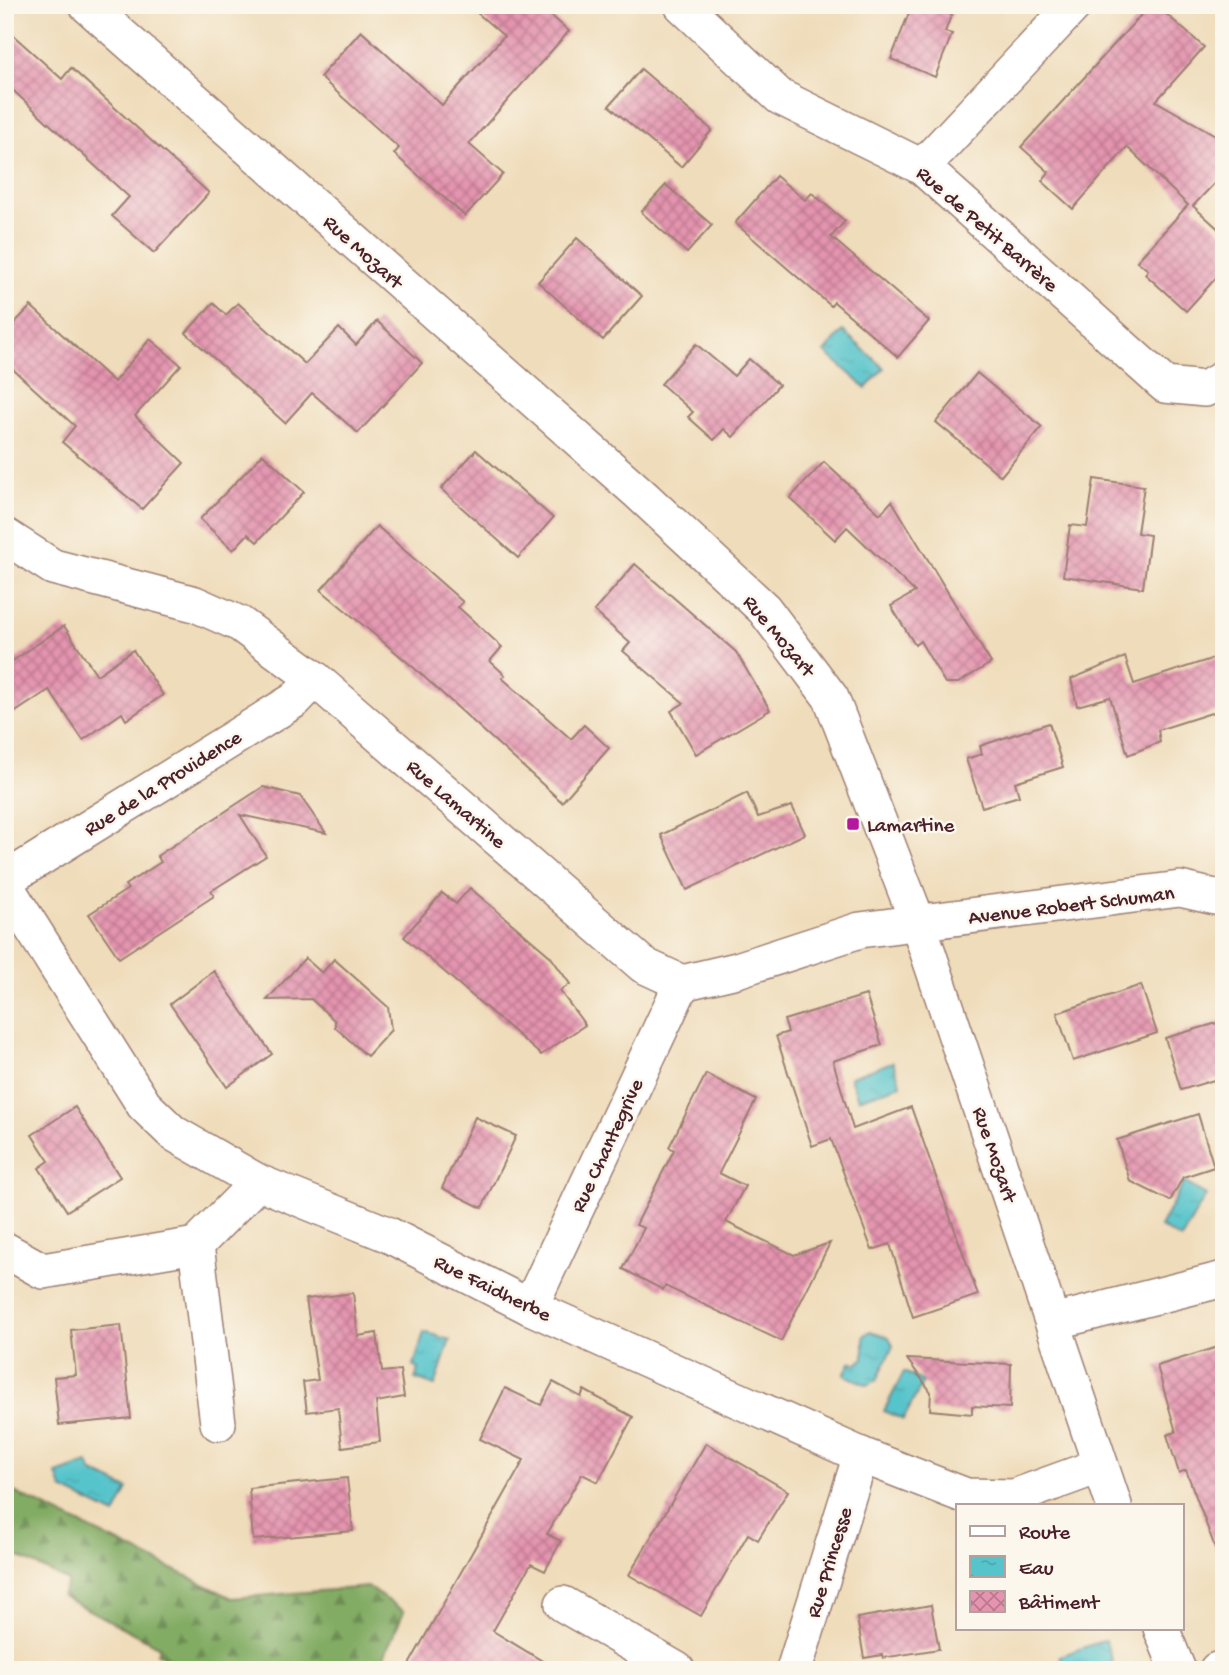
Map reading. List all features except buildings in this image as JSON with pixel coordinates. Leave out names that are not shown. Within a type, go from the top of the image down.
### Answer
[{"type":"street","name":"Rue Mozart","points":[[87,5],[629,484],[764,609],[831,698],[918,923],[1114,1504]]},
{"type":"street","name":"Rue de Petit Barrère","points":[[682,5],[780,97],[922,167],[1165,385],[1205,389],[1224,378]]},
{"type":"street","points":[[922,167],[1073,5]]},
{"type":"street","name":"Rue Lamartine","points":[[5,536],[53,567],[195,604],[240,624],[315,679],[643,965],[682,984]]},
{"type":"street","name":"Rue de la Providence","points":[[5,882],[295,700],[315,679]]},
{"type":"street","name":"Rue Faidherbe","points":[[5,882],[144,1105],[173,1133],[258,1182],[387,1234],[530,1307],[861,1455],[966,1496],[1014,1497],[1099,1466]]},
{"type":"street","name":"Avenue Robert Schuman","points":[[918,923],[1180,889],[1224,899]]},
{"type":"street","points":[[682,984],[737,970],[860,930],[918,923]]},
{"type":"street","name":"Rue Chantegrive","points":[[530,1307],[682,984]]},
{"type":"street","points":[[5,1251],[43,1271],[196,1245],[258,1182]]},
{"type":"street","points":[[196,1245],[218,1423]]},
{"type":"street","points":[[1053,1322],[1224,1279]]},
{"type":"street","name":"Rue Princesse","points":[[794,1670],[861,1455]]},
{"type":"street","points":[[563,1604],[677,1670]]},
{"type":"street","points":[[1162,1630],[1178,1670]]},
{"type":"street","points":[[1217,1670],[1224,1668]]},
{"type":"green space","points":[[5,1485],[12,1491],[232,1598],[368,1587],[404,1611],[378,1670],[187,1670],[157,1653],[160,1647],[62,1596],[68,1581],[5,1550]]},
{"type":"water","points":[[843,331],[884,368],[866,388],[825,352]]},
{"type":"water","points":[[893,1062],[901,1085],[858,1099],[850,1077]]},
{"type":"water","points":[[1184,1182],[1206,1195],[1181,1239],[1160,1227]]},
{"type":"water","points":[[870,1331],[889,1337],[893,1346],[877,1380],[868,1385],[844,1375],[851,1361],[857,1364],[864,1358],[864,1336]]},
{"type":"water","points":[[424,1332],[450,1340],[435,1386],[415,1379],[419,1369],[414,1366]]},
{"type":"water","points":[[904,1372],[923,1382],[903,1420],[884,1411]]},
{"type":"water","points":[[88,1463],[91,1471],[128,1489],[115,1515],[62,1489],[57,1474]]},
{"type":"water","points":[[1105,1640],[1113,1662],[1092,1670],[1065,1670],[1060,1656]]},
{"type":"place","name":"Lamartine","points":[[853,824]]}]
